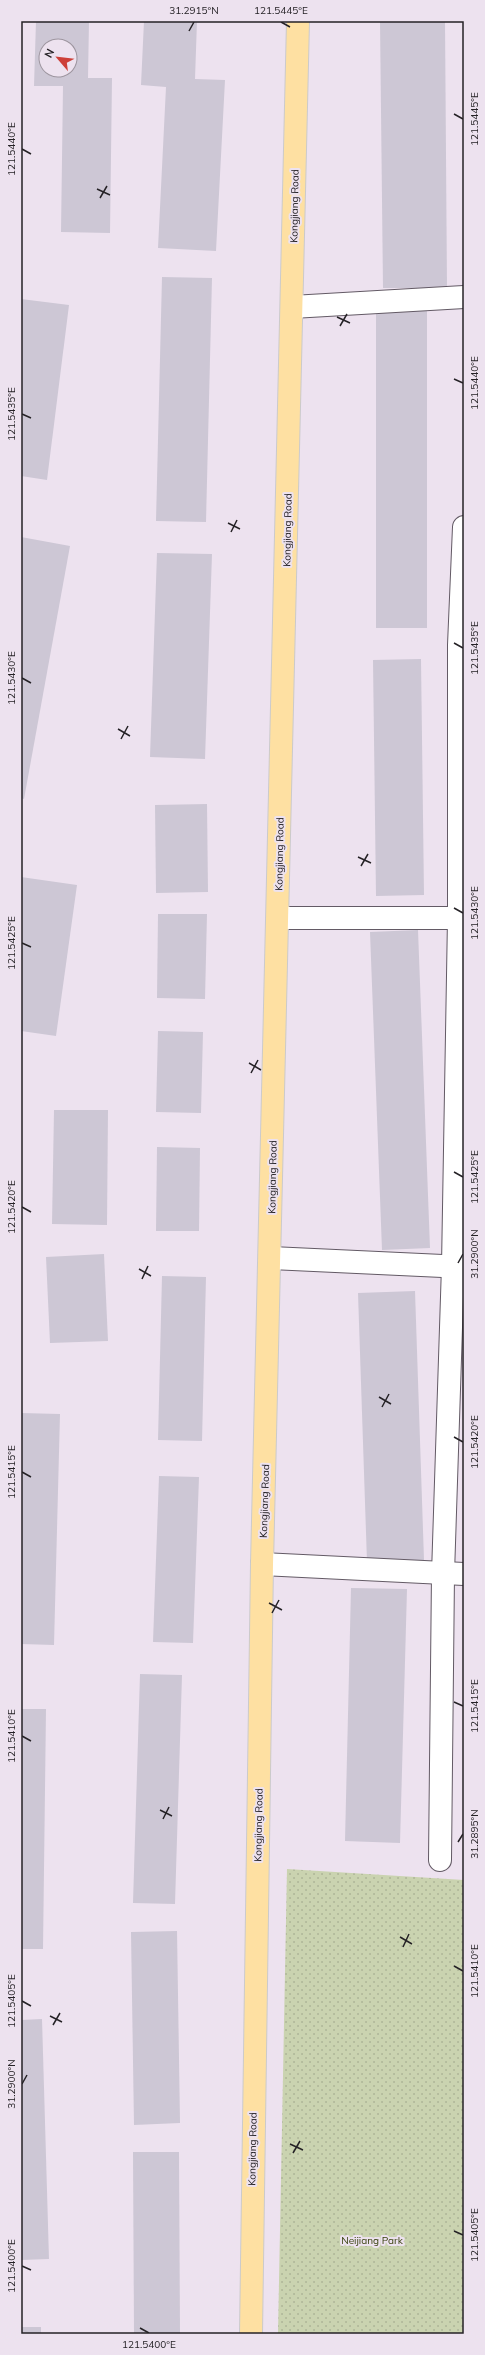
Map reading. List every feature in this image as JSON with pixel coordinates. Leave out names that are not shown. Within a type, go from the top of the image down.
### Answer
[{"type":"main road","name":"Kongjiang Road","points":[[251,2334],[262,1564],[271,1258],[298,21]]},
{"type":"lane","points":[[292,307],[464,298]]},
{"type":"lane","points":[[440,1860],[454,1574],[462,918],[462,645],[464,527]]},
{"type":"lane","points":[[278,918],[462,918]]},
{"type":"lane","points":[[271,1258],[458,1267]]},
{"type":"lane","points":[[262,1564],[454,1574]]},
{"type":"green space","name":"Neijiang Park","points":[[287,1869],[464,1880],[464,2334],[278,2334]]},
{"type":"building","points":[[36,21],[89,21],[88,78],[112,78],[110,233],[61,232],[63,86],[34,86]]},
{"type":"building","points":[[144,21],[197,21],[195,79],[225,80],[216,251],[158,248],[166,87],[141,85]]},
{"type":"building","points":[[380,21],[445,21],[447,288],[383,288]]},
{"type":"building","points":[[162,277],[212,278],[206,522],[156,521]]},
{"type":"building","points":[[21,299],[69,305],[47,480],[21,476]]},
{"type":"building","points":[[376,304],[427,304],[427,628],[376,628]]},
{"type":"building","points":[[21,537],[70,546],[24,799],[21,798]]},
{"type":"building","points":[[157,553],[212,554],[205,759],[150,757]]},
{"type":"building","points":[[421,659],[424,895],[376,896],[373,660]]},
{"type":"building","points":[[207,804],[208,892],[156,893],[155,805]]},
{"type":"building","points":[[21,877],[77,885],[56,1036],[21,1031]]},
{"type":"building","points":[[158,914],[207,914],[205,999],[157,998]]},
{"type":"building","points":[[418,930],[430,1248],[382,1250],[370,932]]},
{"type":"building","points":[[158,1031],[203,1032],[201,1113],[156,1112]]},
{"type":"building","points":[[54,1110],[108,1110],[107,1225],[52,1224]]},
{"type":"building","points":[[157,1147],[200,1148],[199,1231],[156,1231]]},
{"type":"building","points":[[104,1254],[108,1341],[50,1343],[46,1257]]},
{"type":"building","points":[[162,1276],[206,1277],[202,1441],[158,1440]]},
{"type":"building","points":[[415,1291],[424,1560],[367,1562],[358,1293]]},
{"type":"building","points":[[21,1413],[60,1414],[54,1645],[21,1644]]},
{"type":"building","points":[[159,1476],[199,1477],[193,1643],[153,1642]]},
{"type":"building","points":[[351,1588],[407,1589],[400,1843],[345,1841]]},
{"type":"building","points":[[140,1674],[182,1675],[175,1904],[133,1903]]},
{"type":"building","points":[[21,1709],[46,1709],[43,1949],[21,1949]]},
{"type":"building","points":[[177,1931],[180,2123],[134,2125],[131,1932]]},
{"type":"building","points":[[42,2019],[49,2259],[21,2260],[21,2020]]},
{"type":"building","points":[[133,2152],[179,2152],[180,2334],[134,2334]]},
{"type":"building","points":[[21,2327],[41,2327],[41,2334],[21,2334]]}]
